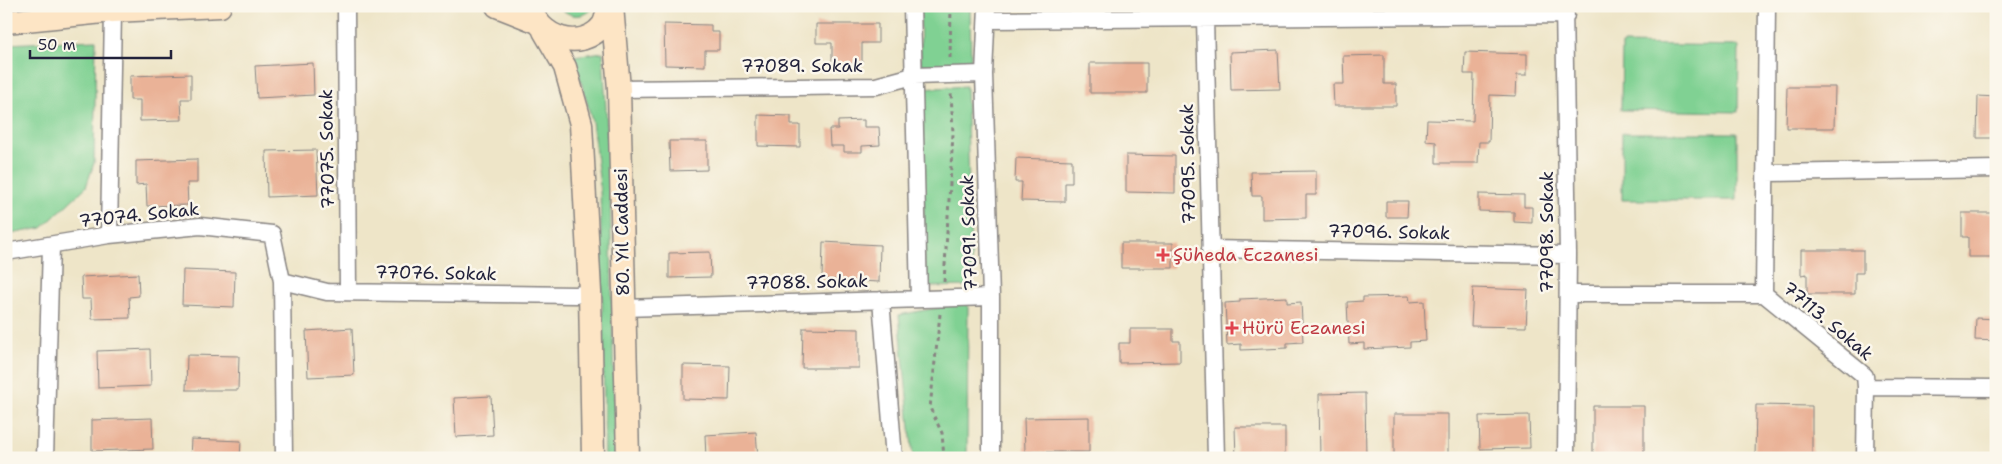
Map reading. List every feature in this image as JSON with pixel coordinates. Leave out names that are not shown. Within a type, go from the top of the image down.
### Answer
[{"type":"main road","points":[[6,9],[46,6]]},
{"type":"main road","points":[[6,22],[113,12],[220,6]]},
{"type":"main road","points":[[496,6],[537,19],[556,37],[569,40],[582,38],[594,33],[604,24],[611,6]]},
{"type":"main road","name":"80. Yıl Caddesi","points":[[611,6],[619,89],[628,458]]},
{"type":"main road","name":"80. Yıl Caddesi","points":[[537,19],[565,67],[581,124],[590,292],[593,458]]},
{"type":"street","name":"77075. Sokak","points":[[346,6],[348,292]]},
{"type":"street","points":[[912,6],[919,298]]},
{"type":"street","points":[[1764,294],[1767,6]]},
{"type":"street","points":[[987,13],[1206,18],[1565,11]]},
{"type":"street","name":"77098. Sokak","points":[[1565,11],[1568,255],[1566,458]]},
{"type":"street","points":[[109,235],[113,12]]},
{"type":"street","name":"77091. Sokak","points":[[987,13],[984,74],[991,297],[992,458]]},
{"type":"street","name":"77095. Sokak","points":[[1206,18],[1216,458]]},
{"type":"street","name":"77089. Sokak","points":[[619,89],[876,86],[913,76],[984,74]]},
{"type":"street","points":[[1766,173],[1996,169]]},
{"type":"street","name":"77074. Sokak","points":[[6,252],[109,235],[200,226],[272,234],[282,282]]},
{"type":"street","points":[[45,458],[51,246]]},
{"type":"street","name":"77096. Sokak","points":[[1210,250],[1568,255]]},
{"type":"street","points":[[282,282],[284,458]]},
{"type":"street","name":"77076. Sokak","points":[[282,282],[327,292],[576,294],[590,292]]},
{"type":"street","name":"77088. Sokak","points":[[624,308],[881,300],[919,298],[943,292],[991,297]]},
{"type":"street","name":"77113. Sokak","points":[[1568,294],[1764,294],[1865,376],[1866,387],[1996,388]]},
{"type":"street","points":[[881,300],[894,458]]},
{"type":"street","points":[[1865,458],[1866,387]]},
{"type":"path","points":[[950,64],[951,6]]},
{"type":"path","points":[[944,458],[942,433],[930,408],[943,292],[953,134],[951,86]]},
{"type":"green space","points":[[559,6],[595,6],[582,15],[572,15]]},
{"type":"green space","points":[[920,6],[970,6],[971,64],[921,65]]},
{"type":"green space","points":[[96,40],[94,163],[86,187],[42,228],[6,235],[6,44]]},
{"type":"green space","points":[[1622,44],[1739,46],[1738,112],[1621,110]]},
{"type":"green space","points":[[603,52],[610,186],[615,458],[605,458],[600,186],[592,121],[574,56]]},
{"type":"green space","points":[[966,86],[972,286],[925,287],[922,89]]},
{"type":"green space","points":[[1622,133],[1737,133],[1737,200],[1622,200]]},
{"type":"green space","points":[[968,302],[967,458],[913,458],[899,315]]},
{"type":"building","points":[[664,24],[711,25],[711,32],[719,32],[719,50],[705,50],[705,66],[665,65]]},
{"type":"building","points":[[816,24],[878,24],[878,43],[862,43],[862,64],[832,64],[832,43],[816,43]]},
{"type":"building","points":[[1278,50],[1280,89],[1231,90],[1230,52]]},
{"type":"building","points":[[1465,52],[1527,54],[1527,75],[1517,75],[1516,96],[1490,95],[1489,142],[1479,142],[1478,163],[1436,163],[1436,142],[1426,141],[1427,120],[1473,121],[1474,74],[1464,74]]},
{"type":"building","points":[[1384,55],[1384,84],[1396,84],[1396,106],[1334,106],[1333,84],[1344,84],[1343,56]]},
{"type":"building","points":[[313,63],[314,95],[257,98],[255,66]]},
{"type":"building","points":[[1090,63],[1147,63],[1147,93],[1090,93]]},
{"type":"building","points":[[191,74],[191,99],[181,99],[182,120],[140,121],[140,100],[130,100],[130,76]]},
{"type":"building","points":[[1787,87],[1835,87],[1834,128],[1786,128]]},
{"type":"building","points":[[1978,96],[1996,97],[1996,138],[1977,138]]},
{"type":"building","points":[[758,115],[791,116],[791,125],[800,125],[800,147],[758,146]]},
{"type":"building","points":[[864,120],[864,127],[879,127],[880,145],[862,146],[862,152],[844,152],[844,146],[830,146],[829,129],[838,129],[838,121]]},
{"type":"building","points":[[669,141],[707,141],[707,170],[670,171]]},
{"type":"building","points":[[316,150],[318,195],[267,197],[266,151]]},
{"type":"building","points":[[1126,155],[1175,156],[1175,193],[1126,192]]},
{"type":"building","points":[[1016,158],[1072,160],[1072,183],[1065,183],[1065,202],[1021,201],[1022,182],[1015,182]]},
{"type":"building","points":[[197,159],[197,183],[187,183],[188,205],[147,206],[146,184],[136,185],[136,161]]},
{"type":"building","points":[[1316,171],[1316,195],[1306,195],[1306,218],[1262,219],[1262,196],[1252,196],[1251,172]]},
{"type":"building","points":[[1479,194],[1524,195],[1524,207],[1532,207],[1532,223],[1514,222],[1514,212],[1479,211]]},
{"type":"building","points":[[1386,201],[1408,201],[1407,217],[1386,217]]},
{"type":"building","points":[[1962,213],[1996,213],[1996,257],[1968,257],[1968,237],[1962,237]]},
{"type":"building","points":[[823,242],[880,245],[879,282],[822,279]]},
{"type":"building","points":[[1121,243],[1173,243],[1173,268],[1121,268]]},
{"type":"building","points":[[1801,250],[1863,250],[1863,273],[1855,273],[1855,294],[1807,294],[1807,274],[1801,275]]},
{"type":"building","points":[[710,252],[711,277],[669,278],[669,253]]},
{"type":"building","points":[[183,270],[235,272],[234,307],[182,305]]},
{"type":"building","points":[[138,274],[139,296],[129,297],[130,318],[92,319],[91,299],[82,299],[81,277]]},
{"type":"building","points":[[1473,288],[1528,290],[1526,327],[1471,326]]},
{"type":"building","points":[[1409,296],[1410,302],[1424,301],[1426,341],[1410,342],[1410,347],[1364,349],[1364,343],[1349,344],[1347,302],[1363,301],[1363,297]]},
{"type":"building","points":[[1287,297],[1287,303],[1301,302],[1303,342],[1287,343],[1287,348],[1241,350],[1241,344],[1227,345],[1225,303],[1240,302],[1240,299]]},
{"type":"building","points":[[1976,318],[1996,319],[1996,341],[1975,340]]},
{"type":"building","points":[[352,328],[354,375],[308,377],[306,331]]},
{"type":"building","points":[[803,328],[859,329],[859,368],[802,368]]},
{"type":"building","points":[[1130,329],[1173,329],[1173,341],[1180,341],[1180,362],[1119,363],[1119,343],[1130,343]]},
{"type":"building","points":[[150,349],[151,386],[98,388],[97,351]]},
{"type":"building","points":[[187,355],[239,356],[238,390],[186,390]]},
{"type":"building","points":[[683,365],[730,366],[729,400],[683,399]]},
{"type":"building","points":[[1365,393],[1366,458],[1320,458],[1319,394]]},
{"type":"building","points":[[491,396],[493,435],[456,437],[454,398]]},
{"type":"building","points":[[1756,405],[1812,406],[1812,458],[1755,458]]},
{"type":"building","points":[[1593,406],[1644,406],[1644,458],[1593,458]]},
{"type":"building","points":[[1394,414],[1448,414],[1448,455],[1394,455]]},
{"type":"building","points":[[1529,415],[1530,448],[1480,449],[1479,416]]},
{"type":"building","points":[[1089,417],[1089,452],[1025,452],[1024,418]]},
{"type":"building","points":[[152,418],[153,449],[92,451],[92,420]]},
{"type":"building","points":[[1235,427],[1285,427],[1285,458],[1236,458]]},
{"type":"building","points":[[756,432],[758,458],[706,458],[705,435]]},
{"type":"building","points":[[191,439],[241,441],[240,458],[190,458]]},
{"type":"place","name":"Şüheda Eczanesi","points":[[1163,255]]},
{"type":"place","name":"Hürü Eczanesi","points":[[1232,328]]}]
